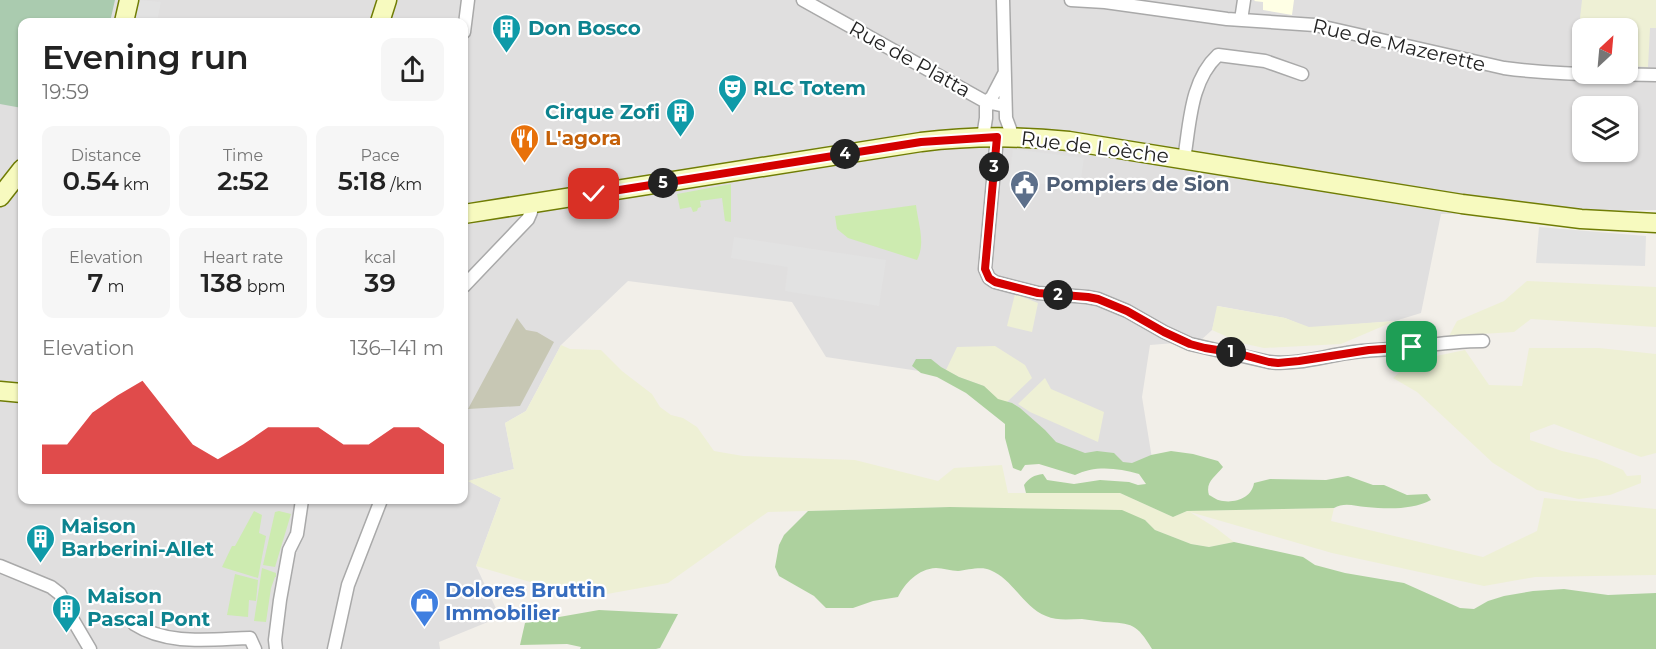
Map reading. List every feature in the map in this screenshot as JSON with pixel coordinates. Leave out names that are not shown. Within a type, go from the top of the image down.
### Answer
[{"type":"street","points":[[125,18],[129,0]]},
{"type":"street","points":[[381,18],[387,0]]},
{"type":"street","points":[[466,18],[468,0]]},
{"type":"street","name":"Rue de Platta","points":[[803,0],[986,102],[986,118],[998,137],[985,269],[989,278],[995,282],[1038,293],[1098,299],[1127,311],[1190,344],[1278,363],[1369,350],[1453,341],[1483,341]]},
{"type":"street","points":[[998,137],[1006,118],[1003,0]]},
{"type":"street","name":"Rue de Mazerette","points":[[1071,0],[1105,2],[1241,20],[1322,26],[1436,54],[1533,72],[1656,75]]},
{"type":"street","points":[[1241,20],[1244,0]]},
{"type":"street","points":[[1184,159],[1194,93],[1211,61],[1218,54],[1265,61],[1302,74]]},
{"type":"street","points":[[986,102],[992,97],[1005,72]]},
{"type":"street","points":[[986,102],[1005,106]]},
{"type":"street","name":"Rue de Loèche","points":[[468,213],[921,142],[998,137],[1070,141],[1462,204],[1581,219],[1656,223]]},
{"type":"street","points":[[0,197],[18,174]]},
{"type":"street","points":[[468,282],[528,219],[531,204]]},
{"type":"street","points":[[0,391],[18,393]]},
{"type":"street","points":[[276,649],[280,600],[290,550],[300,521],[302,504]]},
{"type":"street","points":[[334,649],[348,585],[379,504]]},
{"type":"street","points":[[0,566],[51,587],[60,594],[90,649]]},
{"type":"street","points":[[134,624],[160,636],[190,640],[250,638],[255,649]]},
{"type":"street","points":[[160,636],[163,640],[163,649]]},
{"type":"shaded area","points":[[0,0],[1656,0],[1656,210],[1441,214],[1421,313],[1395,321],[1309,328],[1285,318],[1218,306],[1212,330],[1200,341],[1150,345],[1142,397],[1154,471],[1044,449],[952,376],[826,357],[792,302],[628,281],[561,345],[526,411],[505,423],[514,469],[469,481],[501,498],[476,566],[500,617],[439,642],[440,649],[0,649]]},
{"type":"shaded area","points":[[0,0],[115,0],[111,18],[18,18],[18,107],[0,104]]},
{"type":"shaded area","points":[[138,0],[161,2],[158,18],[133,18]]},
{"type":"shaded area","points":[[1255,0],[1294,0],[1292,15],[1263,10],[1263,2]]},
{"type":"shaded area","points":[[1582,0],[1656,0],[1656,28],[1650,28],[1648,67],[1638,66],[1638,18],[1580,18]]},
{"type":"shaded area","points":[[1013,149],[1084,158],[1080,188],[1009,180]]},
{"type":"shaded area","points":[[1539,227],[1646,236],[1645,266],[1536,263]]},
{"type":"shaded area","points":[[734,237],[886,260],[879,306],[785,291],[788,267],[731,258]]},
{"type":"shaded area","points":[[1527,281],[1656,287],[1656,327],[1531,319],[1514,332],[1449,336],[1457,321],[1504,301]]},
{"type":"shaded area","points":[[1015,294],[1038,303],[1032,332],[1007,326]]},
{"type":"shaded area","points":[[1217,306],[1285,318],[1309,327],[1395,321],[1341,344],[1264,348],[1241,343],[1212,330]]},
{"type":"shaded area","points":[[517,318],[526,330],[537,332],[554,342],[520,406],[468,409]]},
{"type":"shaded area","points":[[561,345],[570,349],[601,350],[622,371],[652,394],[660,407],[671,415],[683,418],[697,427],[714,451],[743,456],[855,460],[938,481],[954,468],[1002,465],[1008,493],[1120,493],[1173,517],[1187,511],[1334,508],[1331,521],[1483,557],[1537,531],[1544,498],[1656,509],[1656,575],[1535,577],[1484,586],[1332,553],[1190,512],[1234,542],[1209,547],[1191,544],[1155,530],[1145,520],[950,507],[768,512],[668,583],[585,598],[476,566],[501,498],[468,481],[514,469],[505,423],[526,411]]},
{"type":"shaded area","points":[[995,346],[1025,365],[1032,378],[1007,402],[998,400],[984,386],[946,370],[957,347]]},
{"type":"shaded area","points":[[1529,348],[1599,348],[1656,354],[1656,453],[1641,457],[1554,424],[1530,433],[1530,440],[1562,451],[1597,459],[1623,470],[1627,476],[1641,475],[1641,483],[1610,495],[1579,499],[1537,490],[1493,463],[1417,392],[1393,378],[1412,361],[1465,350],[1489,385],[1522,386]]},
{"type":"shaded area","points":[[1045,378],[1051,389],[1104,412],[1098,442],[1030,412],[1018,404]]},
{"type":"green space","points":[[731,184],[731,222],[725,221],[722,198],[700,201],[701,207],[697,211],[693,212],[691,207],[680,209],[677,194]]},
{"type":"green space","points":[[916,205],[921,233],[921,247],[917,260],[848,238],[837,229],[835,216]]},
{"type":"green space","points":[[916,359],[931,359],[959,377],[984,386],[998,399],[1020,408],[1056,442],[1085,453],[1097,451],[1114,453],[1123,462],[1132,463],[1151,455],[1171,451],[1218,461],[1223,467],[1212,480],[1208,490],[1209,495],[1219,500],[1233,501],[1243,498],[1253,488],[1254,483],[1270,479],[1326,480],[1348,476],[1373,485],[1384,485],[1407,495],[1427,494],[1431,500],[1416,506],[1400,508],[1346,505],[1334,508],[1187,511],[1173,517],[1120,493],[1026,493],[1024,485],[1032,477],[1043,474],[1047,480],[1074,484],[1100,480],[1146,484],[1139,474],[1115,469],[1090,470],[1075,475],[1039,464],[1025,465],[1021,471],[1013,468],[1005,438],[1005,424],[966,393],[937,377],[921,373],[912,366]]},
{"type":"green space","points":[[950,507],[1122,510],[1145,520],[1155,530],[1191,544],[1209,547],[1234,542],[1303,557],[1315,565],[1345,573],[1404,583],[1460,608],[1474,609],[1504,596],[1533,591],[1564,589],[1608,595],[1656,593],[1656,649],[1152,649],[1142,634],[1128,624],[1050,618],[1038,612],[998,574],[987,569],[958,571],[929,569],[913,578],[898,597],[873,601],[853,608],[826,608],[814,596],[779,576],[775,567],[779,545],[784,535],[808,511]]},
{"type":"green space","points":[[254,511],[262,515],[259,533],[266,536],[258,578],[222,567]]},
{"type":"green space","points":[[275,512],[291,514],[275,567],[263,565]]},
{"type":"green space","points":[[262,568],[276,573],[271,588],[266,622],[254,621]]},
{"type":"green space","points":[[235,574],[258,580],[256,601],[249,600],[248,617],[227,615]]},
{"type":"green space","points":[[599,610],[678,614],[660,648],[656,649],[580,649],[581,647],[567,644],[520,645],[525,623]]},
{"type":"place","name":"Don Bosco","points":[[507,54]]},
{"type":"place","name":"RLC Totem","points":[[732,114]]},
{"type":"place","name":"Cirque Zofi","points":[[681,138]]},
{"type":"place","name":"L'agora","points":[[524,164]]},
{"type":"place","name":"Pompiers de Sion","points":[[1025,210]]},
{"type":"place","name":"Maison Barberini-Allet","points":[[40,564]]},
{"type":"place","name":"Dolores Bruttin Immobilier","points":[[424,628]]},
{"type":"place","name":"Maison Pascal Pont","points":[[66,634]]},
{"type":"route","points":[[594,194],[921,142],[997,137],[985,269],[989,278],[995,282],[1038,293],[1098,299],[1127,311],[1190,344],[1269,362],[1299,361],[1350,352],[1412,347]]}]
